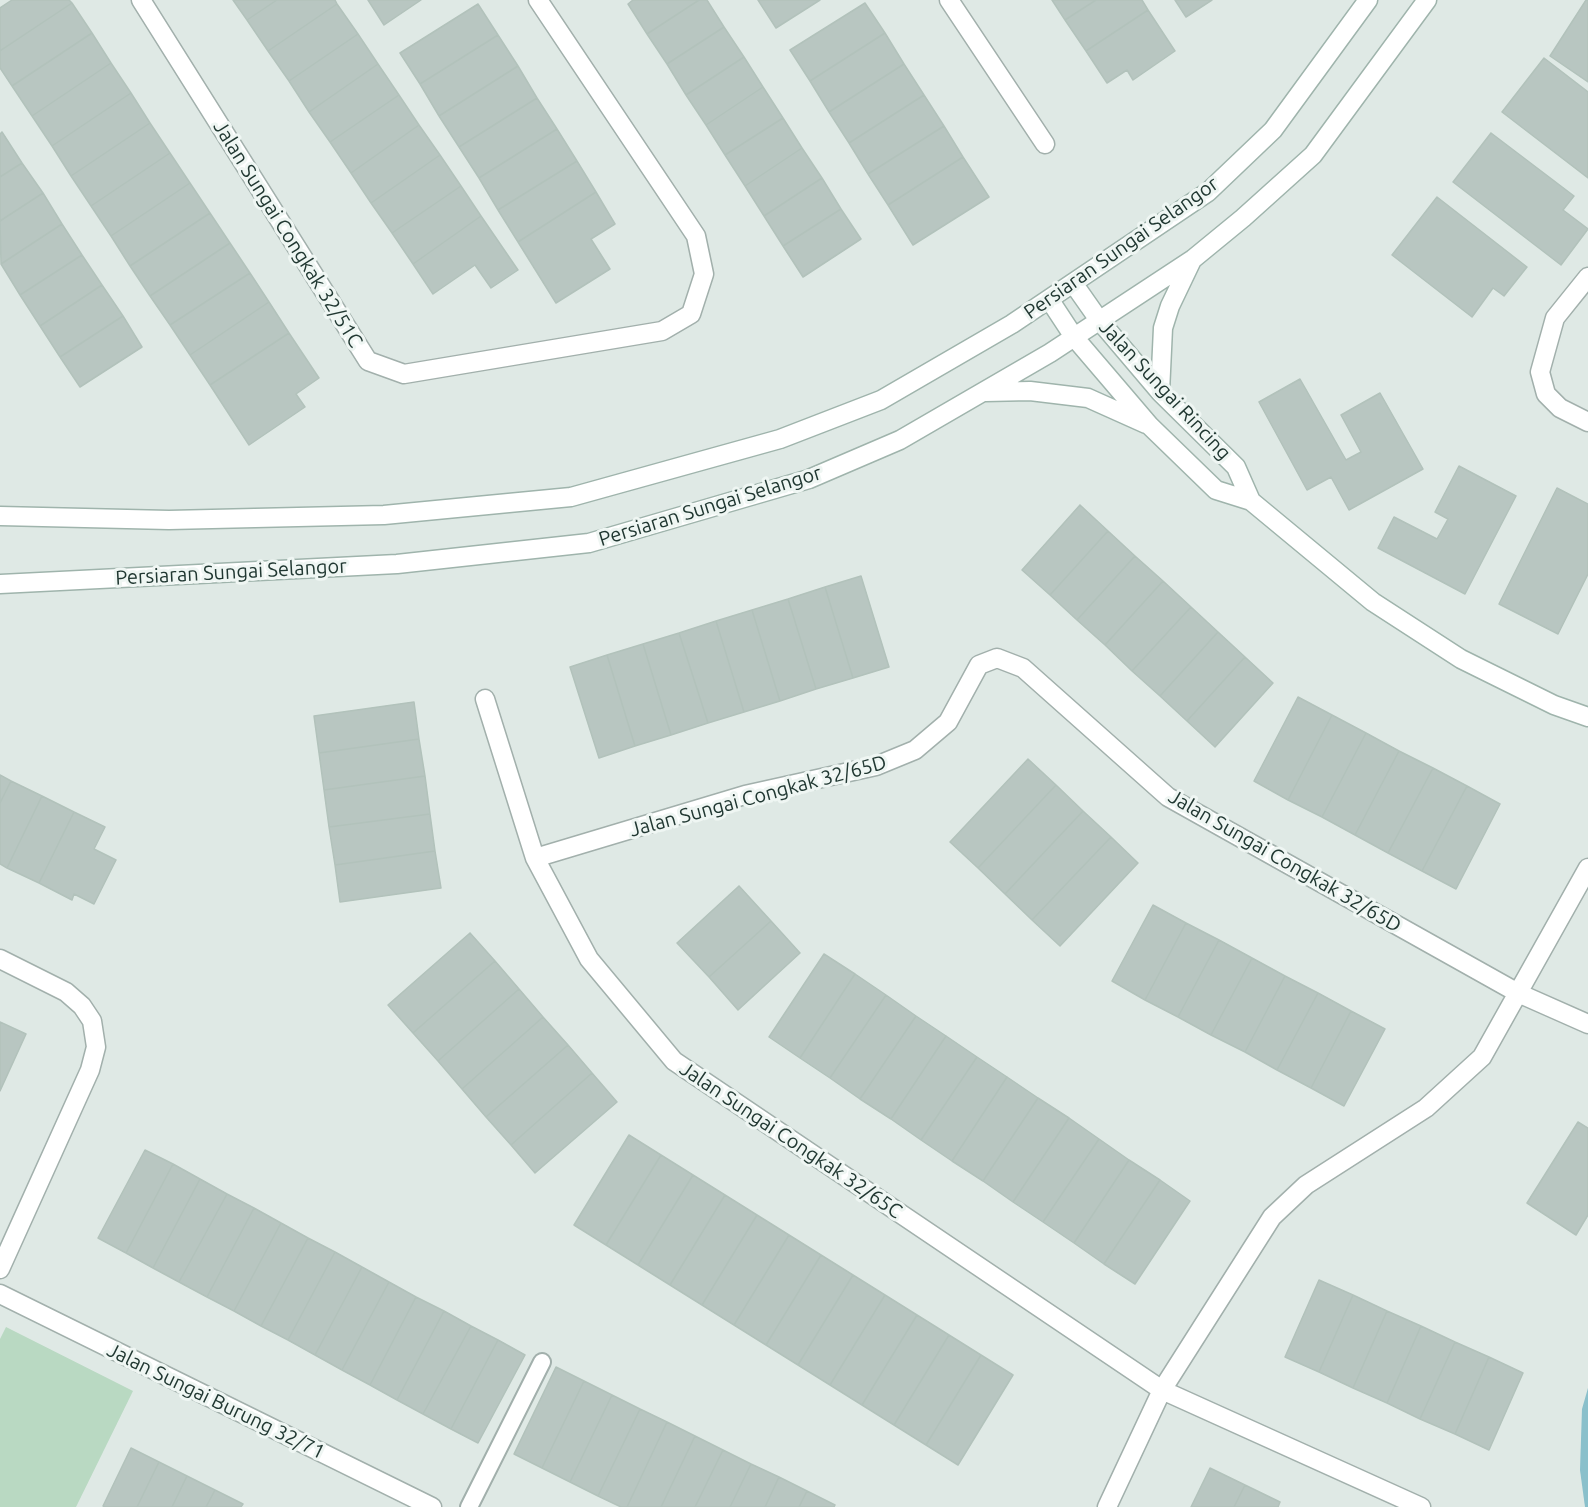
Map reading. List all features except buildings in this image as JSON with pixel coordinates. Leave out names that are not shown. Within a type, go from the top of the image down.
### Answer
[{"type":"street","name":"Jalan Sungai Congkak 32/51C","points":[[141,0],[368,361],[404,374],[662,331],[691,314],[704,274],[696,236],[538,0]]},
{"type":"street","points":[[949,0],[1045,144]]},
{"type":"street","name":"Persiaran Sungai Selangor","points":[[0,516],[169,520],[384,515],[571,497],[780,439],[881,400],[1012,324],[1208,192],[1273,130],[1368,0]]},
{"type":"street","name":"Persiaran Sungai Selangor","points":[[0,584],[397,564],[589,543],[809,479],[900,440],[1050,353],[1193,259],[1313,155],[1427,0]]},
{"type":"street","points":[[1160,392],[1163,328],[1170,306],[1193,259]]},
{"type":"street","points":[[1588,278],[1556,318],[1540,372],[1546,394],[1560,408],[1588,422]]},
{"type":"street","name":"Jalan Sungai Rincing","points":[[1072,283],[1099,320],[1160,392],[1236,467],[1251,501]]},
{"type":"street","name":"Jalan Sungai Rincing","points":[[1049,299],[1074,337],[1150,426],[1216,490],[1251,501],[1373,602],[1461,659],[1554,705],[1588,717]]},
{"type":"street","points":[[982,392],[1030,391],[1088,398],[1150,426]]},
{"type":"street","name":"Jalan Sungai Congkak 32/65D","points":[[535,858],[746,795],[876,766],[915,750],[948,722],[979,665],[997,658],[1023,668],[1168,797],[1518,993],[1588,1024]]},
{"type":"street","name":"Jalan Sungai Congkak 32/65C","points":[[485,699],[535,858],[590,959],[674,1061],[1162,1390],[1421,1507]]},
{"type":"street","points":[[1107,1507],[1162,1390],[1272,1217],[1306,1185],[1426,1108],[1482,1057],[1588,868]]},
{"type":"street","points":[[0,959],[66,992],[82,1006],[92,1021],[96,1047],[90,1070],[0,1269]]},
{"type":"street","name":"Jalan Sungai Burung 32/71","points":[[0,1294],[432,1507]]},
{"type":"lane","points":[[469,1507],[542,1362]]},
{"type":"green space","points":[[6,1327],[133,1391],[76,1507],[0,1507],[0,1339]]},
{"type":"water","points":[[1588,1388],[1588,1507],[1585,1507],[1580,1470],[1582,1409]]}]
